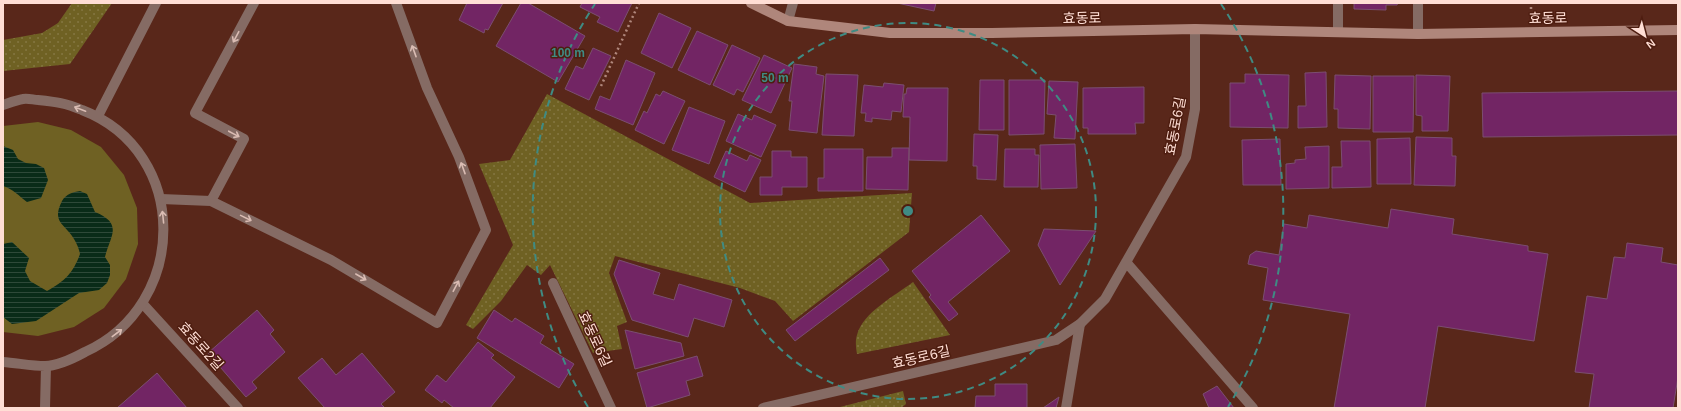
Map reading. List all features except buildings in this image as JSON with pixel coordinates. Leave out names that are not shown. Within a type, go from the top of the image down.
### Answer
[{"type":"main road","name":"효동로","points":[[751,3],[788,20],[890,33],[992,33],[1195,29],[1418,34],[1678,30]]},
{"type":"street","points":[[98,116],[156,3]]},
{"type":"street","points":[[211,201],[244,139],[195,114],[254,3]]},
{"type":"street","points":[[161,199],[211,201],[331,260],[437,323],[486,230],[459,157],[427,88],[396,3]]},
{"type":"street","points":[[788,20],[793,3]]},
{"type":"street","points":[[1338,3],[1338,32]]},
{"type":"street","points":[[1418,3],[1418,34]]},
{"type":"street","name":"효동로6길","points":[[763,408],[1056,340],[1080,324],[1105,299],[1186,157],[1195,109],[1195,29]]},
{"type":"street","points":[[3,105],[24,99],[62,102],[98,116],[120,132],[138,151],[152,174],[161,199],[165,235],[159,271],[143,304],[124,328],[99,346],[71,359],[46,366],[3,362]]},
{"type":"street","points":[[1126,262],[1253,408]]},
{"type":"street","name":"효동로6길","points":[[553,283],[611,408]]},
{"type":"street","name":"효동로2길","points":[[143,304],[238,408]]},
{"type":"street","points":[[1066,408],[1080,324]]},
{"type":"street","points":[[45,408],[46,366]]},
{"type":"path","points":[[601,86],[639,3]]},
{"type":"shaded area","points":[[72,3],[112,3],[70,64],[3,71],[3,40],[42,33],[58,23]]},
{"type":"shaded area","points":[[547,94],[750,203],[912,193],[909,232],[793,321],[775,301],[740,288],[615,256],[609,273],[627,322],[617,326],[622,349],[593,353],[550,265],[541,275],[527,265],[501,301],[473,329],[466,325],[513,245],[479,164],[510,160]]},
{"type":"shaded area","points":[[38,122],[71,130],[101,147],[124,175],[137,208],[138,244],[126,279],[104,308],[74,327],[38,336],[3,332],[3,126]]},
{"type":"shaded area","points":[[3,146],[13,150],[18,159],[44,168],[48,180],[41,198],[27,202],[7,187],[3,186]]},
{"type":"shaded area","points":[[80,191],[87,194],[95,212],[110,221],[112,226],[112,237],[105,257],[110,265],[110,275],[107,283],[99,290],[79,293],[36,321],[12,324],[3,317],[3,244],[12,242],[29,258],[25,271],[30,281],[47,291],[59,284],[68,276],[80,254],[74,239],[60,222],[58,214],[59,208],[62,201],[68,195]]},
{"type":"shaded area","points":[[913,282],[950,335],[857,354],[856,337],[860,327],[866,319],[880,305]]},
{"type":"shaded area","points":[[903,391],[906,404],[901,408],[836,408]]}]
